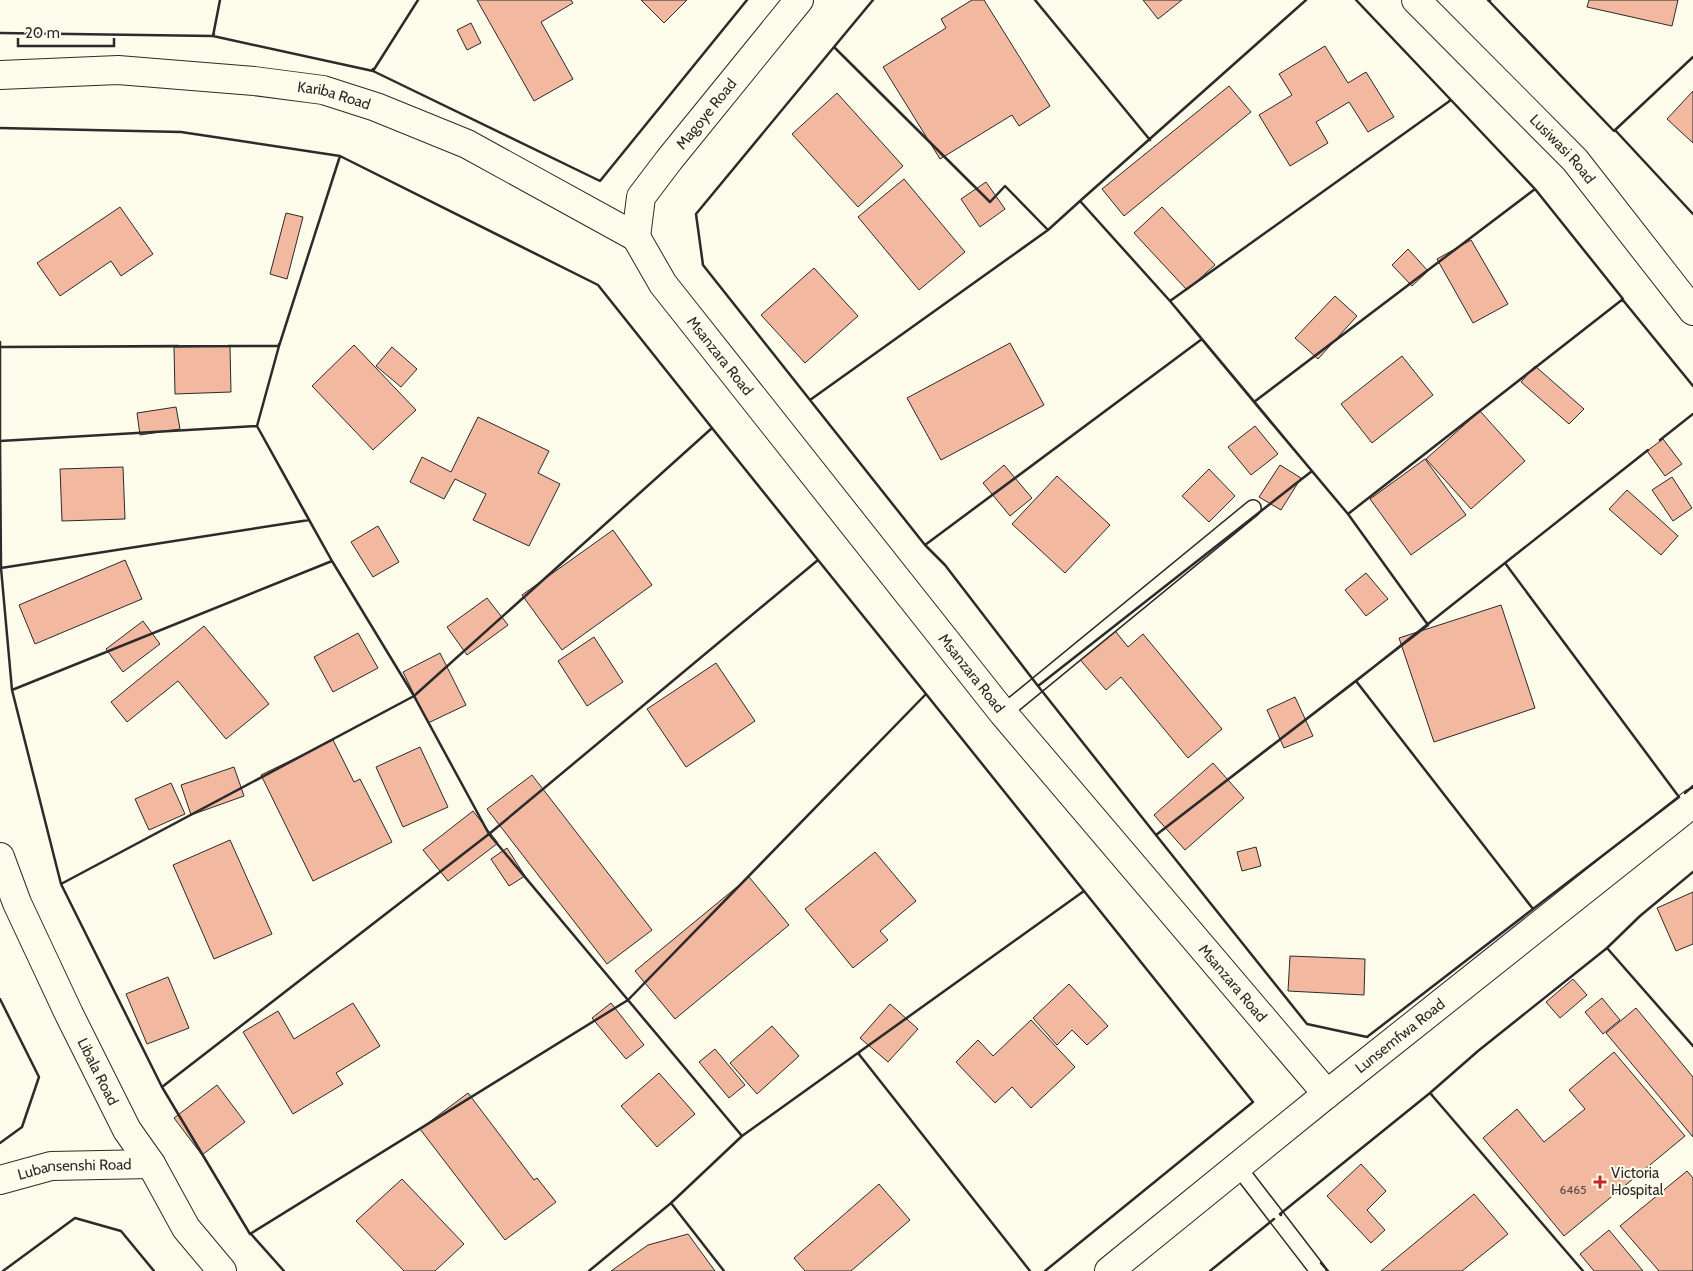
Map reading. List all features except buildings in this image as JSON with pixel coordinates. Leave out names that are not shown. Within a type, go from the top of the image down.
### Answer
[{"type":"street","name":"Magoye Road","points":[[636,238],[641,197],[675,152],[799,0]]},
{"type":"street","name":"Lusiwasi Road","points":[[1416,0],[1575,160],[1693,311]]},
{"type":"street","name":"Kariba Road","points":[[0,75],[118,70],[254,81],[323,90],[376,107],[467,144],[636,238]]},
{"type":"street","name":"Msanzara Road","points":[[636,238],[663,284],[1003,713],[1327,1094]]},
{"type":"street","name":"Lunsemfwa Road","points":[[1109,1271],[1327,1094],[1693,803]]},
{"type":"street","name":"Libala Road","points":[[0,857],[17,904],[127,1130],[151,1164],[186,1228],[222,1271]]},
{"type":"street","name":"Lubansenshi Road","points":[[0,1180],[51,1166],[151,1164]]},
{"type":"lane","points":[[1003,713],[1253,508]]},
{"type":"lane","points":[[1238,1167],[1318,1271]]},
{"type":"wall","points":[[220,0],[213,36],[373,71],[373,69]]},
{"type":"wall","points":[[418,0],[373,71],[600,181],[747,0]]},
{"type":"wall","points":[[835,48],[873,0]]},
{"type":"wall","points":[[1035,0],[1150,140]]},
{"type":"wall","points":[[1080,201],[1306,0]]},
{"type":"wall","points":[[1356,0],[1451,100],[1449,101]]},
{"type":"wall","points":[[1488,0],[1614,131],[1693,57]]},
{"type":"wall","points":[[0,33],[213,36],[214,34]]},
{"type":"wall","points":[[834,47],[990,202],[1005,186],[1048,230],[810,400],[703,265],[696,214],[834,47]]},
{"type":"wall","points":[[1451,100],[1535,189],[1254,402],[1170,301],[1451,100]]},
{"type":"wall","points":[[0,128],[181,132],[340,156]]},
{"type":"wall","points":[[1615,130],[1693,214]]},
{"type":"wall","points":[[340,156],[598,285],[712,428],[414,696],[332,561],[257,426],[279,346],[340,156]]},
{"type":"wall","points":[[1535,189],[1623,299],[1348,514],[1254,402],[1535,189]]},
{"type":"wall","points":[[1080,201],[1202,339],[925,545],[810,400],[1048,230],[1080,201]]},
{"type":"wall","points":[[1622,299],[1693,386]]},
{"type":"wall","points":[[1202,339],[1312,471],[1038,686],[945,565],[925,545],[1202,339]]},
{"type":"wall","points":[[0,342],[0,347],[178,346]]},
{"type":"wall","points":[[228,346],[279,346],[279,344]]},
{"type":"wall","points":[[279,346],[257,426],[0,441],[0,347],[279,346]]},
{"type":"wall","points":[[1660,440],[1693,414]]},
{"type":"wall","points":[[257,426],[309,520],[1,568],[0,441],[257,426]]},
{"type":"wall","points":[[712,428],[818,560],[489,834],[414,696],[712,428]]},
{"type":"wall","points":[[1505,563],[1648,450]]},
{"type":"wall","points":[[1312,471],[1348,514],[1428,625],[1156,835],[1038,686],[1312,471]]},
{"type":"wall","points":[[309,520],[332,561],[12,690],[1,568],[309,520]]},
{"type":"wall","points":[[818,560],[926,694],[628,1000],[489,834],[818,560]]},
{"type":"wall","points":[[332,561],[414,696],[61,884],[12,690],[332,561]]},
{"type":"wall","points":[[1505,563],[1679,797],[1533,909],[1356,681],[1505,563]]},
{"type":"wall","points":[[1356,681],[1533,909],[1367,1037],[1307,1024],[1156,835],[1356,681]]},
{"type":"wall","points":[[926,694],[1084,891],[742,1136],[628,1000],[926,694]]},
{"type":"wall","points":[[414,696],[489,834],[162,1087],[61,884],[414,696]]},
{"type":"wall","points":[[1685,793],[1693,786]]},
{"type":"wall","points":[[489,834],[628,1000],[250,1234],[162,1087],[489,834]]},
{"type":"wall","points":[[1607,948],[1640,916],[1693,872]]},
{"type":"wall","points":[[1045,1271],[1253,1102],[1083,892]]},
{"type":"wall","points":[[1583,1271],[1430,1093],[1478,1051],[1607,948],[1693,1046]]},
{"type":"wall","points":[[0,999],[39,1077],[22,1127],[0,1143]]},
{"type":"wall","points":[[860,1052],[858,1053],[1030,1271]]},
{"type":"wall","points":[[1281,1215],[1430,1093],[1432,1095]]},
{"type":"wall","points":[[589,1271],[671,1203],[741,1135]]},
{"type":"wall","points":[[673,1201],[671,1203],[724,1271]]},
{"type":"wall","points":[[3,1271],[75,1218],[121,1231],[154,1271]]},
{"type":"wall","points":[[1210,1271],[1274,1219]]},
{"type":"wall","points":[[251,1234],[284,1271]]},
{"type":"wall","points":[[1321,1263],[1328,1271]]},
{"type":"place","name":"Victoria Hospital","points":[[1600,1182]]}]
